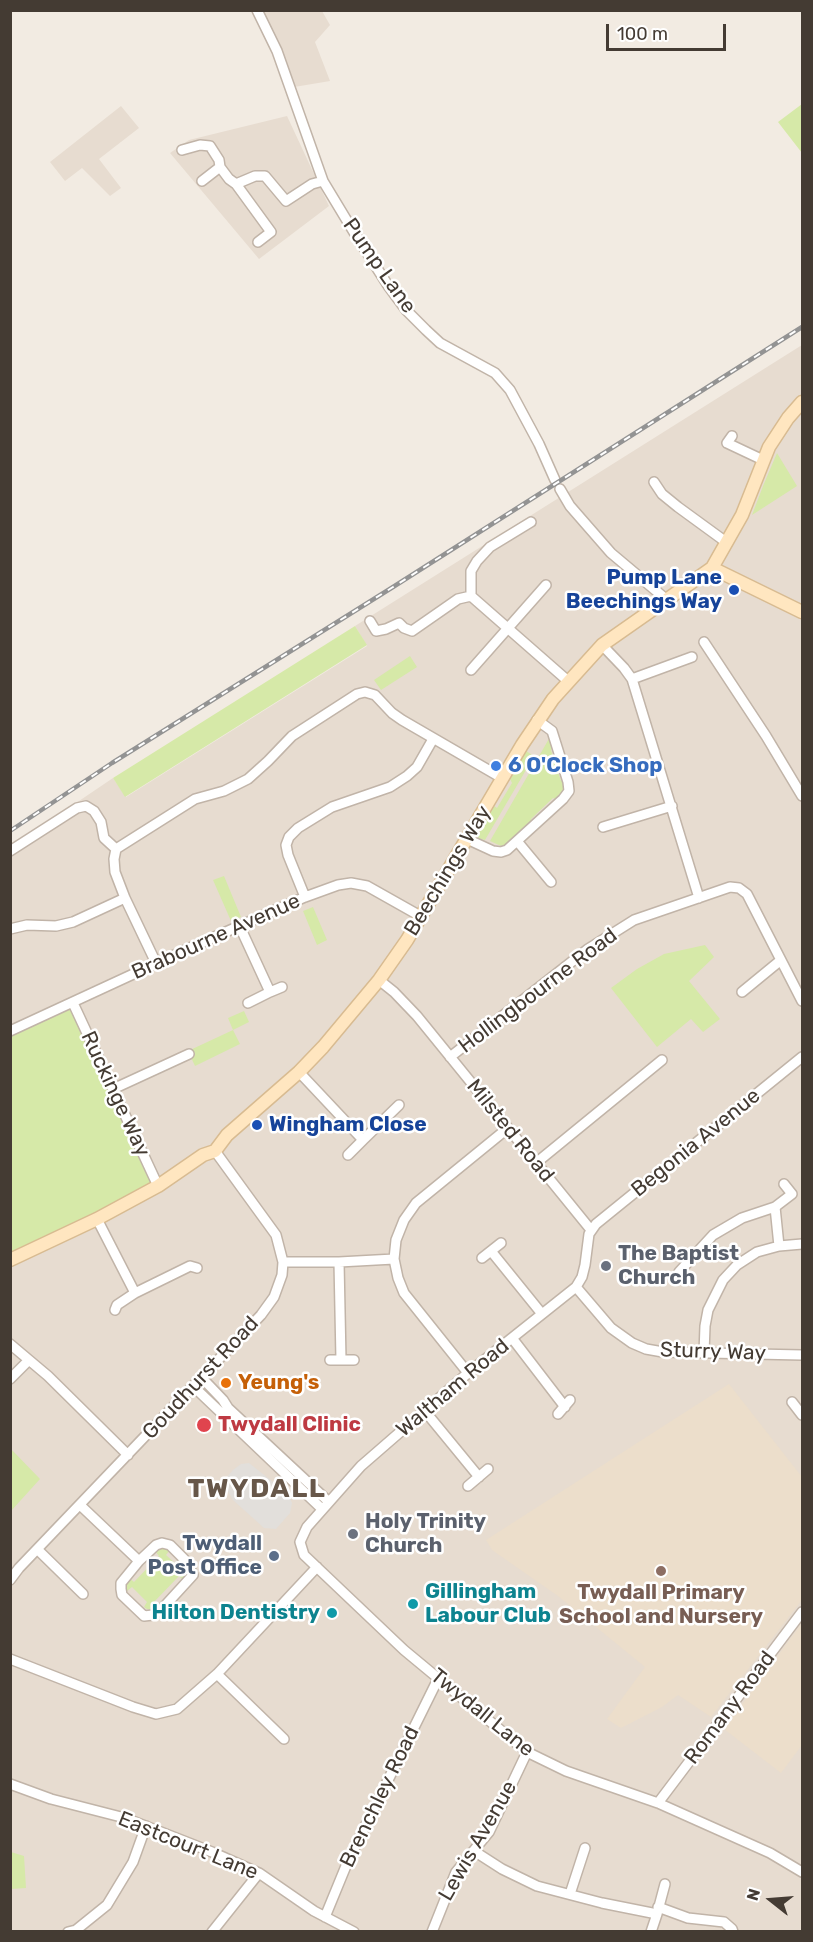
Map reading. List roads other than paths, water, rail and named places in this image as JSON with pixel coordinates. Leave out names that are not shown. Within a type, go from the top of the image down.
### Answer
[{"type":"street","name":"Pump Lane","points":[[257,10],[277,51],[323,181],[389,287],[406,310],[440,343],[495,373],[510,390],[570,506],[611,553],[667,600]]},
{"type":"street","points":[[182,150],[200,145],[210,146],[219,160],[220,167],[236,184],[271,232],[258,242]]},
{"type":"street","points":[[202,181],[220,167]]},
{"type":"street","points":[[236,184],[255,176],[265,176],[286,201],[312,184],[323,181]]},
{"type":"street","name":"Beechings Way","points":[[10,1260],[97,1219],[158,1185],[203,1155],[215,1151],[227,1135],[299,1072],[329,1040],[379,980],[422,917],[537,720],[568,681],[602,645],[712,568],[742,515],[763,460],[776,435],[802,402]]},
{"type":"street","points":[[732,436],[728,443],[763,460]]},
{"type":"street","points":[[654,482],[662,494],[726,542]]},
{"type":"street","points":[[531,522],[490,547],[477,561],[471,571],[471,596],[568,681]]},
{"type":"street","points":[[712,568],[802,612]]},
{"type":"street","points":[[471,670],[546,585]]},
{"type":"street","points":[[370,621],[376,631],[399,623],[412,631],[458,599],[471,596]]},
{"type":"street","points":[[704,642],[761,728],[802,796]]},
{"type":"street","points":[[602,645],[632,679],[699,898]]},
{"type":"street","points":[[632,679],[710,651]]},
{"type":"street","points":[[156,963],[115,872],[116,849],[195,799],[224,791],[248,779],[292,736],[361,693],[377,696],[392,713],[502,778]]},
{"type":"street","points":[[467,839],[493,851],[501,852],[564,800],[568,791],[568,782],[552,731],[537,720]]},
{"type":"street","points":[[305,897],[288,855],[286,845],[289,837],[298,828],[332,807],[390,787],[407,776],[417,767],[433,739]]},
{"type":"street","points":[[10,852],[77,808],[86,806],[94,811],[101,822],[104,838],[116,849]]},
{"type":"street","points":[[603,827],[672,806]]},
{"type":"street","points":[[517,841],[551,882]]},
{"type":"street","name":"Brabourne Avenue","points":[[10,1031],[156,963],[305,897],[338,885],[351,883],[379,891],[422,917]]},
{"type":"street","name":"Hollingbourne Road","points":[[450,1057],[588,949],[634,920],[730,887],[744,891],[802,1001]]},
{"type":"street","points":[[10,929],[17,926],[56,926],[73,922],[125,898]]},
{"type":"street","points":[[240,927],[270,992]]},
{"type":"street","points":[[742,992],[781,960]]},
{"type":"street","name":"Milsted Road","points":[[379,980],[407,1004],[591,1230]]},
{"type":"street","points":[[248,1003],[282,987]]},
{"type":"street","name":"Ruckinge Way","points":[[73,1003],[158,1185]]},
{"type":"street","points":[[113,1089],[189,1054]]},
{"type":"street","name":"Begonia Avenue","points":[[591,1230],[802,1057]]},
{"type":"street","points":[[536,1163],[662,1060]]},
{"type":"street","points":[[299,1072],[363,1140]]},
{"type":"street","points":[[348,1155],[399,1105]]},
{"type":"street","points":[[468,1373],[404,1293],[394,1259],[396,1240],[404,1220],[416,1203],[508,1128]]},
{"type":"street","name":"Goudhurst Road","points":[[10,1580],[269,1305],[280,1282],[283,1262],[274,1230],[215,1151]]},
{"type":"street","points":[[679,1272],[713,1235],[742,1218],[775,1207],[792,1194],[784,1184]]},
{"type":"street","points":[[775,1207],[779,1246]]},
{"type":"street","points":[[97,1219],[135,1293]]},
{"type":"street","points":[[576,1287],[582,1276],[591,1230]]},
{"type":"street","points":[[482,1258],[501,1243]]},
{"type":"street","points":[[704,1353],[708,1310],[723,1280],[737,1265],[757,1252],[779,1246],[802,1244]]},
{"type":"street","points":[[492,1251],[542,1314]]},
{"type":"street","points":[[283,1262],[394,1259]]},
{"type":"street","points":[[339,1262],[341,1360]]},
{"type":"street","points":[[115,1310],[117,1305],[135,1293],[190,1266],[197,1268]]},
{"type":"street","name":"Waltham Road","points":[[300,1542],[303,1532],[361,1466],[468,1373],[576,1287]]},
{"type":"street","name":"Sturry Way","points":[[576,1287],[611,1328],[632,1343],[646,1349],[663,1352],[802,1355]]},
{"type":"street","points":[[513,1338],[564,1407]]},
{"type":"street","points":[[10,1344],[48,1376],[128,1455]]},
{"type":"street","points":[[10,1379],[28,1360]]},
{"type":"street","points":[[330,1360],[354,1360]]},
{"type":"street","points":[[202,1378],[228,1408],[325,1505]]},
{"type":"street","points":[[194,1387],[325,1505]]},
{"type":"street","points":[[792,1402],[802,1415]]},
{"type":"street","points":[[424,1410],[479,1477]]},
{"type":"street","points":[[468,1486],[488,1469]]},
{"type":"street","points":[[80,1505],[139,1562]]},
{"type":"street","name":"Twydall Lane","points":[[300,1542],[304,1554],[388,1635],[527,1752],[566,1771],[658,1803],[770,1853],[802,1872]]},
{"type":"street","points":[[162,1543],[170,1545],[187,1562],[193,1575],[161,1610],[153,1615],[144,1616],[123,1595],[121,1589],[121,1583],[139,1562],[156,1545],[162,1543]]},
{"type":"street","points":[[38,1550],[83,1594]]},
{"type":"street","points":[[10,1659],[133,1707],[156,1714],[177,1710],[217,1674],[317,1567]]},
{"type":"street","name":"Romany Road","points":[[658,1803],[802,1612]]},
{"type":"street","points":[[217,1674],[284,1739]]},
{"type":"street","name":"Brenchley Road","points":[[325,1917],[348,1861],[438,1679]]},
{"type":"street","name":"Lewis Avenue","points":[[432,1932],[453,1877],[485,1838],[497,1818],[527,1752]]},
{"type":"street","name":"Eastcourt Lane","points":[[10,1784],[57,1801],[119,1816],[212,1852],[259,1873],[348,1931]]},
{"type":"street","points":[[68,1932],[76,1930],[107,1905],[133,1862],[146,1826]]},
{"type":"street","points":[[570,1894],[585,1848]]},
{"type":"street","points":[[474,1851],[502,1869],[537,1886],[688,1918],[724,1922],[733,1932]]},
{"type":"street","points":[[212,1932],[259,1873]]},
{"type":"street","points":[[651,1932],[665,1884]]},
{"type":"railway","points":[[10,831],[112,763],[802,327]]},
{"type":"place","name":"Pump Lane Beechings Way","points":[[734,590]]},
{"type":"place","name":"6 O'Clock Shop","points":[[496,766]]},
{"type":"place","name":"Wingham Close","points":[[257,1125]]},
{"type":"place","name":"The Baptist Church","points":[[606,1266]]},
{"type":"place","name":"Yeung's","points":[[226,1383]]},
{"type":"place","name":"Twydall Clinic","points":[[204,1425]]},
{"type":"place","name":"Holy Trinity Church","points":[[353,1534]]},
{"type":"place","name":"Twydall Post Office","points":[[274,1556]]},
{"type":"place","name":"Twydall Primary School and Nursery","points":[[661,1571]]},
{"type":"place","name":"Gillingham Labour Club","points":[[413,1604]]},
{"type":"place","name":"Hilton Dentistry","points":[[332,1613]]},
{"type":"district","name":"TWYDALL","points":[[257,1489]]}]
